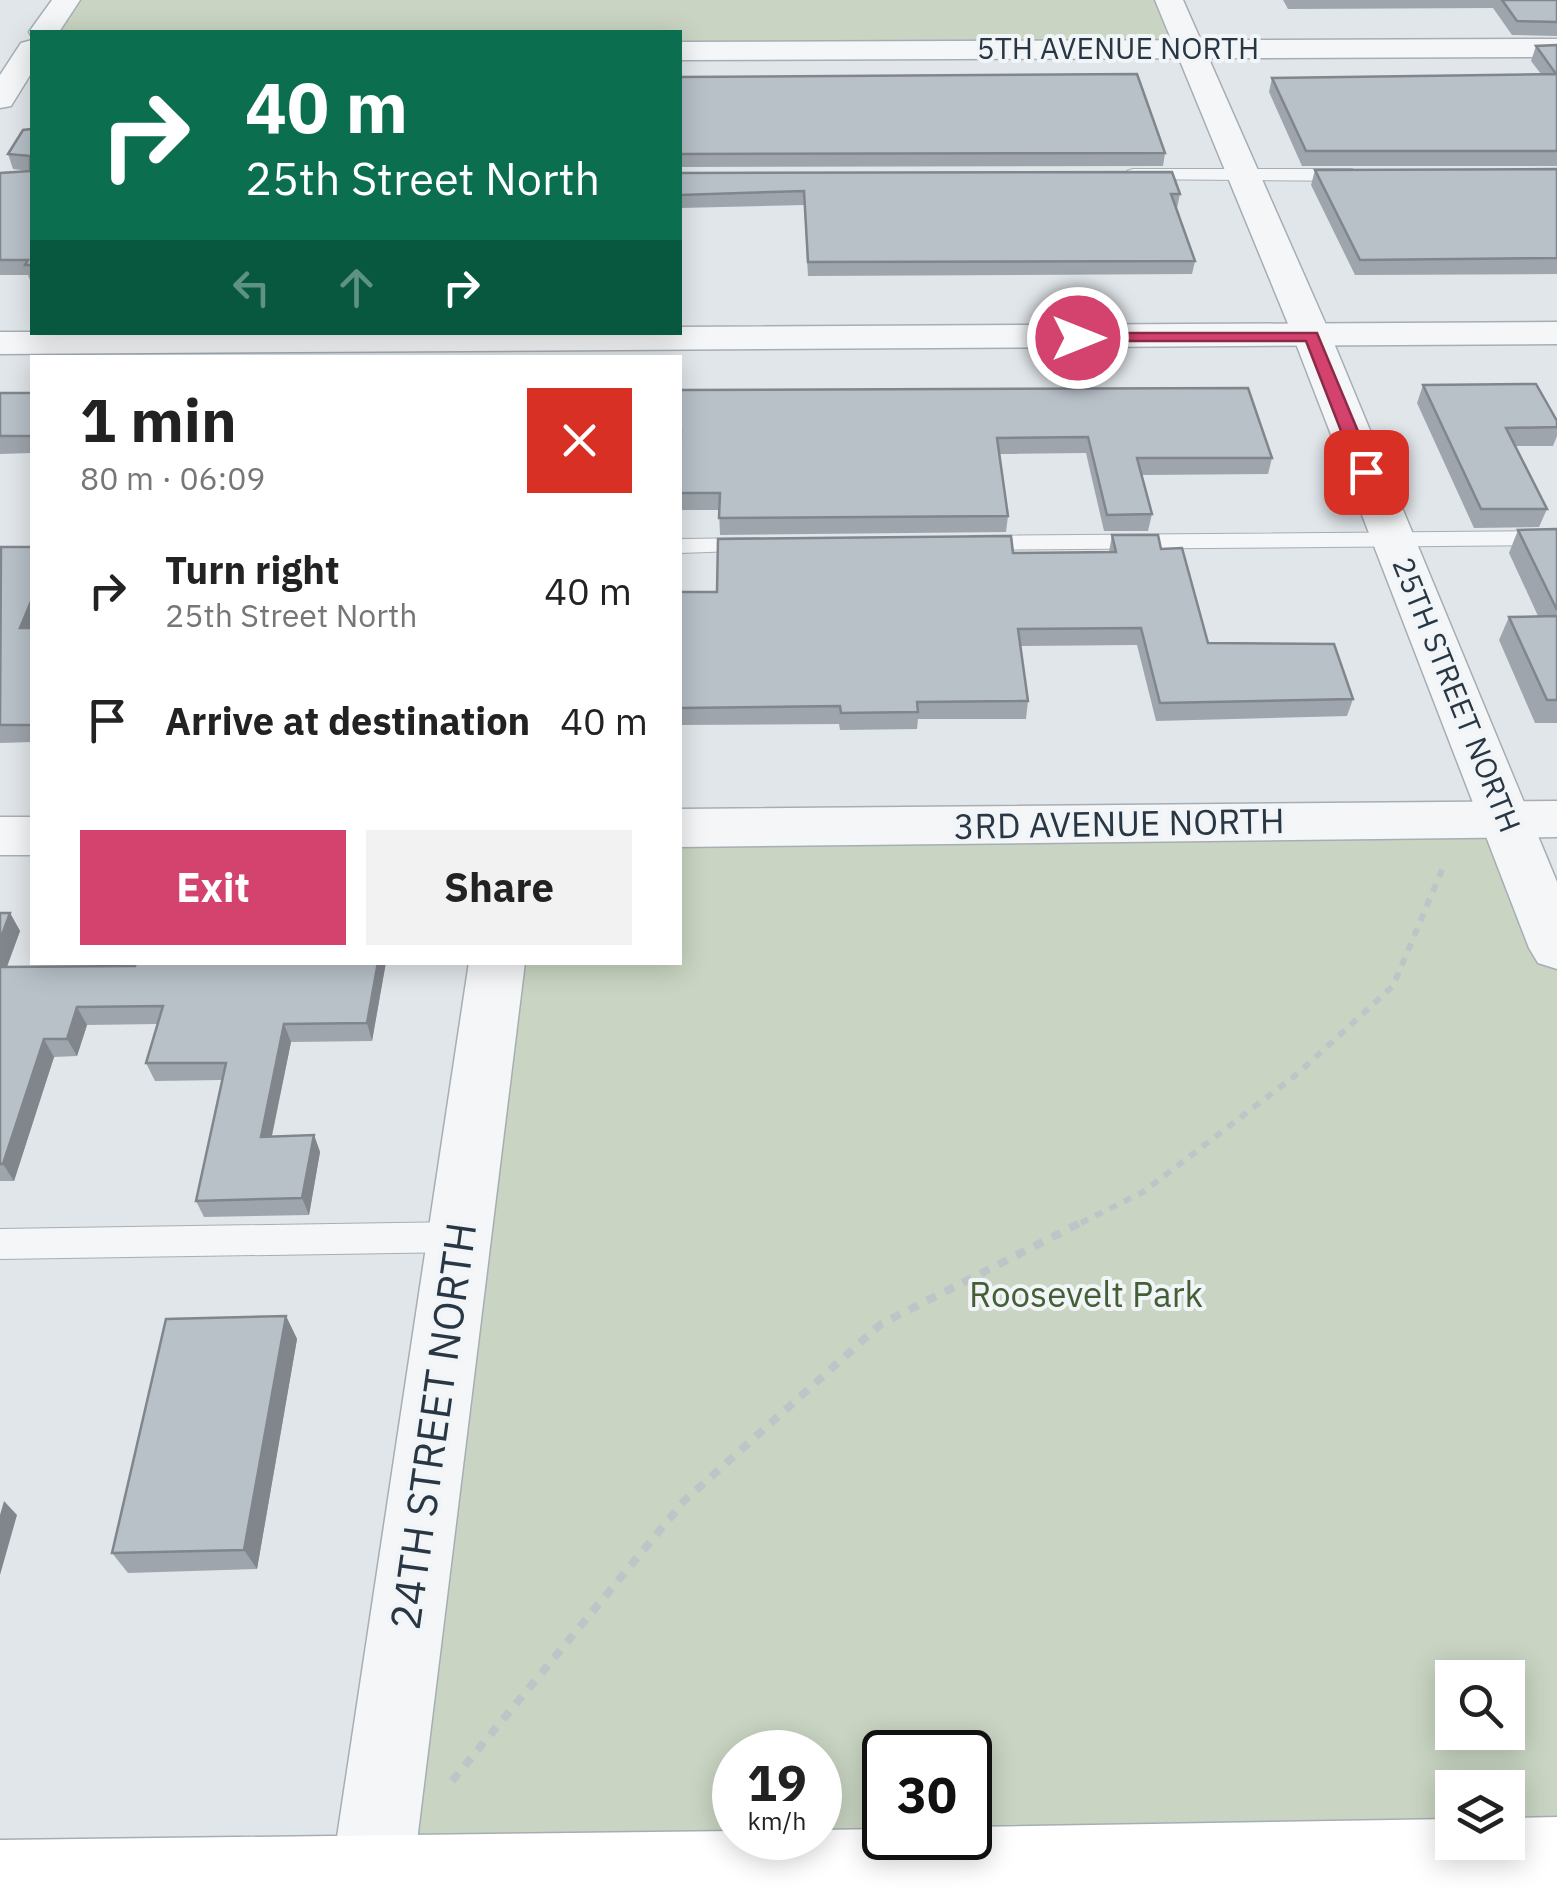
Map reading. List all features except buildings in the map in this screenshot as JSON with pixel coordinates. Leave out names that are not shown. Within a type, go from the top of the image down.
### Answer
[{"type":"main road","points":[[0,1880],[371,1884],[1557,1857]]},
{"type":"street","points":[[43,30],[66,0]]},
{"type":"street","name":"25TH STREET NORTH","points":[[1169,0],[1312,336],[1557,948]]},
{"type":"street","name":"5TH AVENUE NORTH","points":[[682,51],[1557,48]]},
{"type":"street","points":[[0,99],[28,49]]},
{"type":"street","points":[[0,343],[571,344],[1557,333]]},
{"type":"street","name":"3RD AVENUE NORTH","points":[[682,828],[1557,820]]},
{"type":"street","points":[[0,836],[30,836]]},
{"type":"street","name":"24TH STREET NORTH","points":[[371,1884],[496,965]]},
{"type":"lane","points":[[1107,175],[1380,174]]},
{"type":"lane","points":[[938,544],[1557,538]]},
{"type":"lane","points":[[682,546],[779,545]]},
{"type":"lane","points":[[0,1244],[459,1237]]},
{"type":"path","points":[[446,1788],[684,1501],[881,1324],[1143,1192],[1296,1074],[1393,986],[1444,864],[1506,820]]},
{"type":"green space","points":[[66,0],[1169,0],[1190,48],[682,51],[682,30],[45,30]]},
{"type":"green space","name":"Roosevelt Park","points":[[1506,820],[1557,948],[1557,1857],[1525,1858],[1525,1770],[1435,1770],[1435,1859],[372,1878],[496,965],[682,965],[682,828]]},
{"type":"route","points":[[1078,338],[1312,336],[1366,472]]}]
